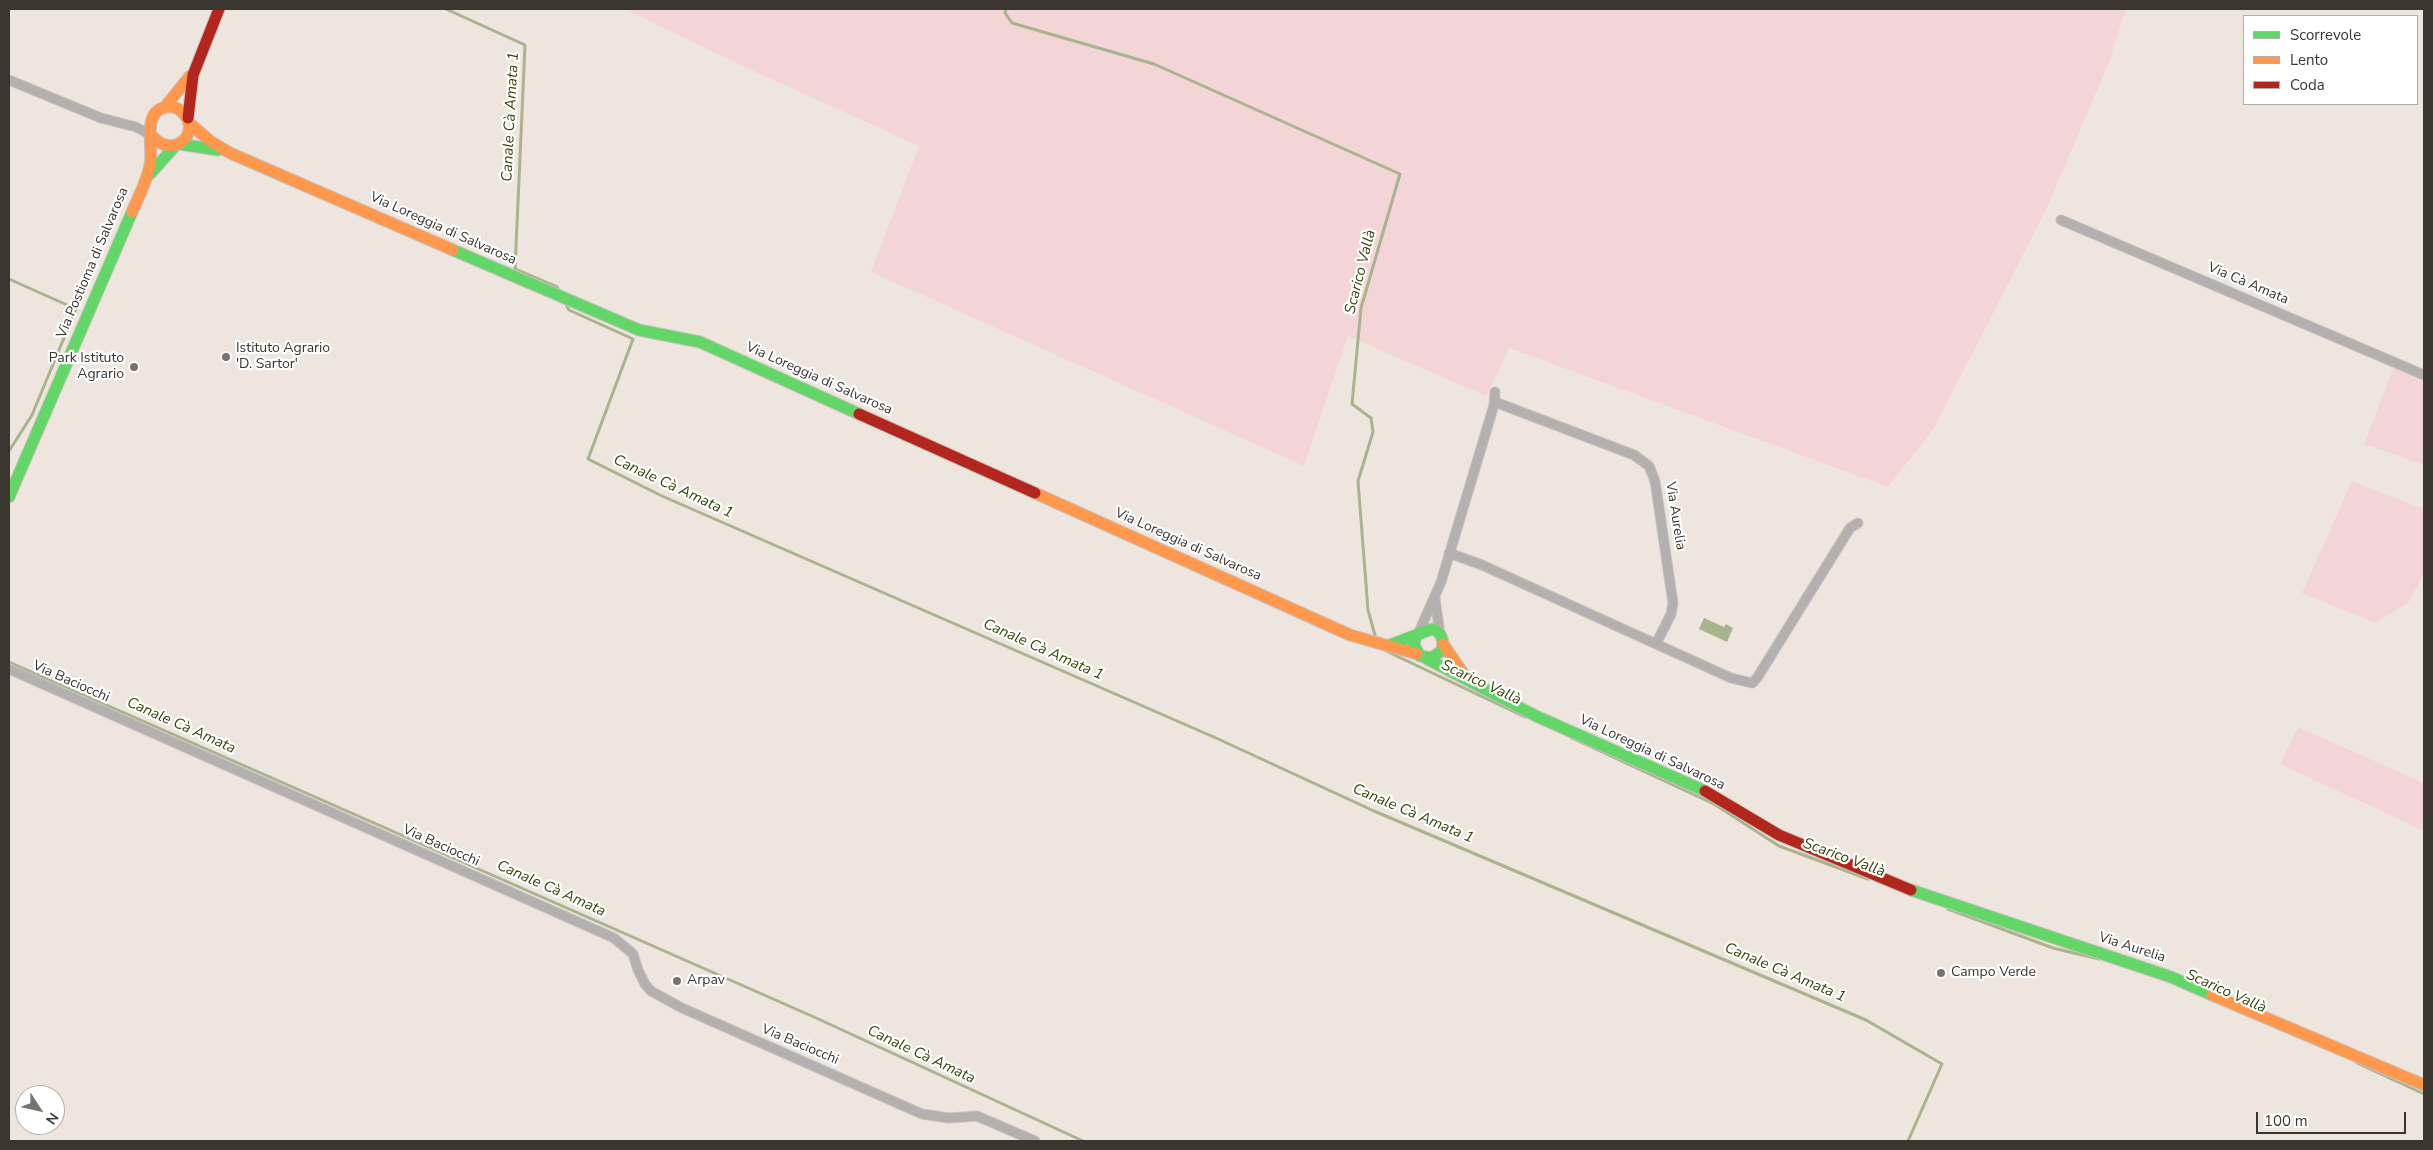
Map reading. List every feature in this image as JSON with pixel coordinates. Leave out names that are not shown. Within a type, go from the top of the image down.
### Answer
[{"type":"street","points":[[9,80],[101,118],[126,124],[152,136],[165,146],[177,145],[188,135],[189,93],[193,70],[219,9]]},
{"type":"street","points":[[126,124],[153,115],[165,107],[193,70]]},
{"type":"street","points":[[165,107],[181,110],[189,120]]},
{"type":"street","points":[[152,136],[149,127],[153,115]]},
{"type":"street","name":"Via Loreggia di Salvarosa","points":[[189,120],[210,141],[230,153],[577,304],[639,330],[700,342],[1350,635],[1383,643],[1422,656],[1536,716],[1698,787],[1779,835],[1825,853]]},
{"type":"street","name":"Via Postioma di Salvarosa","points":[[9,497],[146,180],[151,158],[152,136]]},
{"type":"street","name":"Via Loreggia di Salvarosa","points":[[177,145],[196,145],[230,153]]},
{"type":"street","name":"Via Postioma di Salvarosa","points":[[146,180],[159,162],[177,145]]},
{"type":"street","name":"Via Cà Amata","points":[[2061,220],[2424,375]]},
{"type":"street","points":[[1435,599],[1442,639],[1436,657],[1422,656],[1414,645],[1435,599],[1495,402],[1495,392]]},
{"type":"street","name":"Via Aurelia","points":[[1495,402],[1634,455],[1649,466],[1656,485],[1674,603],[1672,614],[1656,644]]},
{"type":"street","points":[[1449,553],[1482,565],[1734,679],[1754,682],[1850,528],[1858,523]]},
{"type":"street","points":[[1383,643],[1418,634],[1428,629],[1442,639]]},
{"type":"street","name":"Via Loreggia di Salvarosa","points":[[1442,639],[1467,678]]},
{"type":"street","name":"Via Baciocchi","points":[[9,669],[614,938],[634,954],[644,984],[651,991],[690,1012],[922,1114],[949,1118],[977,1116],[1035,1141]]},
{"type":"street","name":"Via Aurelia","points":[[1825,853],[1905,888],[2171,976],[2424,1085]]},
{"type":"shaded area","points":[[624,9],[2126,9],[2109,62],[2045,212],[1934,428],[1888,487],[1509,348],[1486,396],[1348,336],[1304,466],[871,272],[919,146],[762,75]]},
{"type":"shaded area","points":[[2394,367],[2424,379],[2424,465],[2364,444]]},
{"type":"shaded area","points":[[2352,481],[2424,509],[2424,574],[2408,603],[2375,623],[2302,593]]},
{"type":"shaded area","points":[[1704,618],[1724,627],[1726,624],[1733,628],[1727,642],[1699,629]]},
{"type":"shaded area","points":[[2298,727],[2424,783],[2424,831],[2280,764]]},
{"type":"waterway","name":"Canale Cà Amata 1","points":[[446,9],[525,45],[515,269],[557,287],[560,292]]},
{"type":"waterway","name":"Scarico Vallà","points":[[1006,9],[1005,13],[1012,23],[1154,64],[1400,174],[1361,308],[1352,404],[1371,418],[1373,432],[1358,481],[1368,610],[1376,639]]},
{"type":"waterway","points":[[9,279],[76,309],[32,415],[9,451]]},
{"type":"waterway","name":"Canale Cà Amata 1","points":[[566,304],[569,310],[633,339],[588,459],[662,496],[1216,738],[1374,811],[1866,1020],[1942,1064],[1908,1141]]},
{"type":"waterway","name":"Scarico Vallà","points":[[1384,650],[1525,717]]},
{"type":"waterway","name":"Canale Cà Amata","points":[[9,662],[814,1017],[1083,1141]]},
{"type":"waterway","name":"Scarico Vallà","points":[[1572,738],[1714,804],[1779,846],[1868,879]]},
{"type":"waterway","name":"Scarico Vallà","points":[[1948,909],[2053,948],[2099,959]]},
{"type":"waterway","name":"Scarico Vallà","points":[[2357,1063],[2424,1094]]},
{"type":"traffic: fast","points":[[179,144],[218,150]]},
{"type":"traffic: fast","points":[[150,174],[175,146]]},
{"type":"traffic: fast","points":[[9,497],[132,212]]},
{"type":"traffic: fast","points":[[453,250],[639,330],[700,342],[859,414]]},
{"type":"traffic: fast","points":[[1390,645],[1432,629],[1438,632],[1442,638],[1441,651],[1432,658],[1420,656],[1414,645],[1416,636]]},
{"type":"traffic: fast","points":[[1427,659],[1536,716],[1705,791]]},
{"type":"traffic: fast","points":[[1911,890],[2171,977],[2212,995]]},
{"type":"traffic: slow","points":[[165,107],[190,76]]},
{"type":"traffic: slow","points":[[132,212],[149,171],[151,158],[150,131],[154,116],[158,110],[171,107],[181,111],[188,120],[189,128],[187,135],[177,145],[169,146],[153,137]]},
{"type":"traffic: slow","points":[[189,123],[210,141],[230,153],[453,250]]},
{"type":"traffic: slow","points":[[1035,493],[1350,635],[1417,654]]},
{"type":"traffic: slow","points":[[1443,644],[1465,676]]},
{"type":"traffic: slow","points":[[2212,995],[2424,1085]]},
{"type":"traffic: jam","points":[[188,118],[193,75],[219,9]]},
{"type":"traffic: jam","points":[[859,414],[1035,493]]},
{"type":"traffic: jam","points":[[1705,791],[1779,835],[1911,890]]},
{"type":"place","name":"Istituto Agrario 'D. Sartor'","points":[[226,357]]},
{"type":"place","name":"Park Istituto Agrario","points":[[134,367]]},
{"type":"place","name":"Campo Verde","points":[[1941,973]]},
{"type":"place","name":"Arpav","points":[[677,981]]}]
